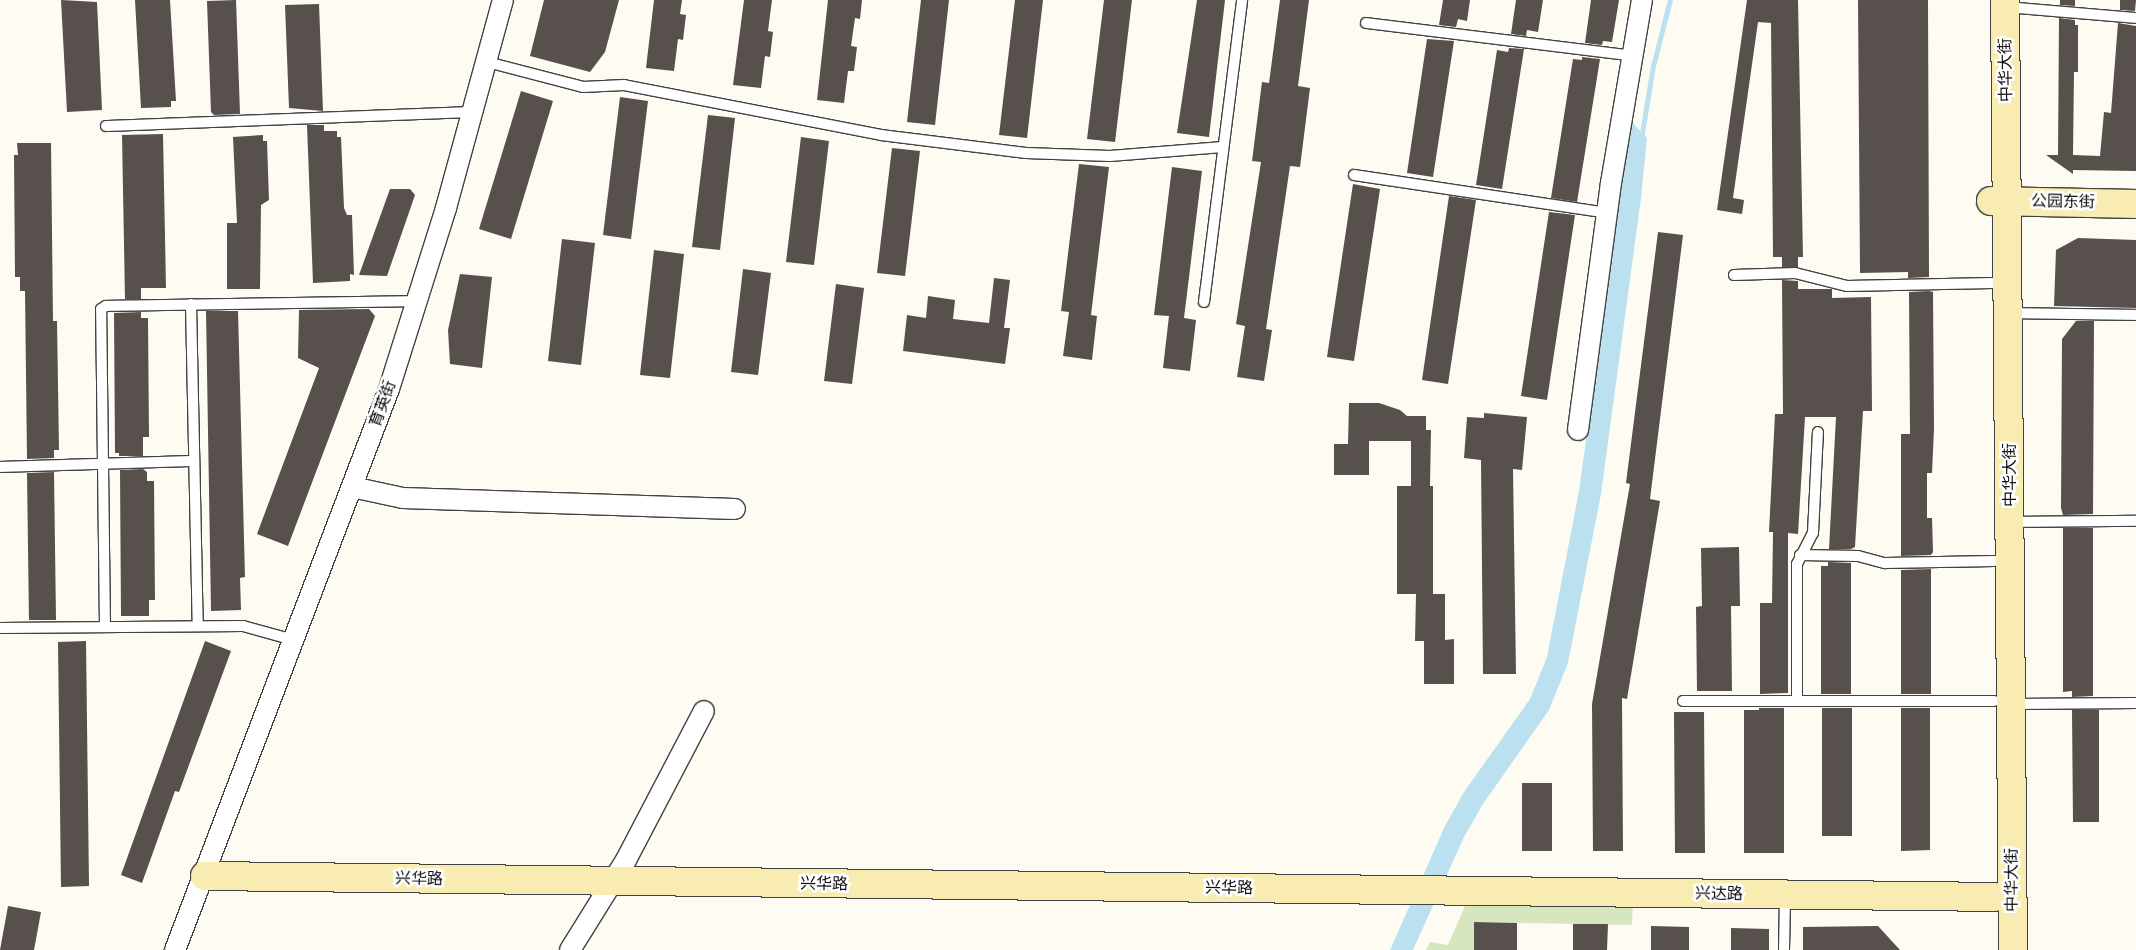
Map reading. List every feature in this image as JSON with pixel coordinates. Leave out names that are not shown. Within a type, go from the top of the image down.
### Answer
[{"type":"street","name":"育英街","points":[[178,945],[389,389],[417,301],[487,62],[503,0]]},
{"type":"street","points":[[1578,430],[1607,213],[1642,0]]},
{"type":"street","name":"中华大街","points":[[1995,950],[1995,897],[2010,522],[2008,313],[1999,201],[1999,2]]},
{"type":"street","name":"中华大街","points":[[1999,201],[1992,283],[1994,562],[2003,702],[2013,950]]},
{"type":"street","name":"公园东街","points":[[1999,201],[2136,204]]},
{"type":"street","points":[[352,487],[403,498],[735,509]]},
{"type":"street","points":[[570,950],[613,881],[704,711]]},
{"type":"street","name":"兴华路","points":[[205,876],[1444,891]]},
{"type":"street","name":"兴达路","points":[[1444,891],[1785,889],[1995,897]]},
{"type":"street","points":[[160,950],[178,945]]},
{"type":"lane","points":[[1204,302],[1242,0]]},
{"type":"lane","points":[[1999,2],[2136,18]]},
{"type":"lane","points":[[1366,23],[1633,56]]},
{"type":"lane","points":[[487,62],[583,87],[624,84],[881,135],[1007,151],[1110,156],[1224,147]]},
{"type":"lane","points":[[106,126],[472,112]]},
{"type":"lane","points":[[1354,175],[1607,213]]},
{"type":"lane","points":[[1734,275],[1795,273],[1847,286],[1992,283]]},
{"type":"lane","points":[[105,627],[101,309],[106,306],[417,301]]},
{"type":"lane","points":[[191,304],[198,626]]},
{"type":"lane","points":[[2008,313],[2136,316]]},
{"type":"lane","points":[[1796,701],[1800,555],[1813,533],[1818,432]]},
{"type":"lane","points":[[0,467],[194,461]]},
{"type":"lane","points":[[2010,522],[2136,521]]},
{"type":"lane","points":[[1800,555],[1858,556],[1885,563],[1994,562]]},
{"type":"lane","points":[[0,628],[243,626],[294,640]]},
{"type":"lane","points":[[1683,701],[2136,703]]},
{"type":"lane","points":[[1784,950],[1785,889]]},
{"type":"green space","points":[[1468,899],[1633,902],[1632,925],[1475,922],[1474,950],[1426,950],[1430,942],[1448,945]]},
{"type":"water","points":[[1630,120],[1647,138],[1641,198],[1601,494],[1568,663],[1549,710],[1483,804],[1464,837],[1413,950],[1390,950],[1445,826],[1464,792],[1530,699],[1547,657],[1579,491]]},
{"type":"building","points":[[61,0],[97,2],[102,110],[67,112]]},
{"type":"building","points":[[135,0],[170,0],[176,101],[171,101],[171,107],[141,108]]},
{"type":"building","points":[[236,0],[240,114],[214,115],[211,112],[207,1]]},
{"type":"building","points":[[544,0],[619,0],[605,52],[590,72],[530,56]]},
{"type":"building","points":[[654,0],[682,0],[680,14],[686,15],[683,40],[678,39],[674,71],[646,68]]},
{"type":"building","points":[[744,0],[772,0],[768,31],[773,32],[770,57],[765,56],[761,88],[733,85]]},
{"type":"building","points":[[828,0],[862,0],[860,19],[855,18],[851,46],[857,47],[854,71],[848,71],[844,103],[817,100]]},
{"type":"building","points":[[921,0],[949,0],[935,125],[907,122]]},
{"type":"building","points":[[1015,0],[1043,0],[1027,138],[999,135]]},
{"type":"building","points":[[1104,0],[1132,0],[1115,142],[1087,139]]},
{"type":"building","points":[[1197,0],[1225,0],[1209,137],[1177,133]]},
{"type":"building","points":[[1280,0],[1309,0],[1298,86],[1310,88],[1300,167],[1290,166],[1266,329],[1272,330],[1264,381],[1237,377],[1245,326],[1236,324],[1261,162],[1252,161],[1262,82],[1269,83]]},
{"type":"building","points":[[1443,0],[1470,0],[1467,21],[1458,19],[1456,27],[1439,25]]},
{"type":"building","points":[[1516,0],[1543,0],[1538,32],[1527,30],[1526,36],[1511,34]]},
{"type":"building","points":[[1591,0],[1619,0],[1612,42],[1603,41],[1602,45],[1585,43]]},
{"type":"building","points":[[1747,0],[1798,0],[1803,257],[1798,257],[1798,267],[1782,267],[1782,257],[1773,257],[1771,23],[1758,22],[1733,198],[1744,200],[1742,214],[1717,210]]},
{"type":"building","points":[[1858,0],[1928,0],[1929,277],[1908,278],[1908,272],[1860,273]]},
{"type":"building","points":[[2060,0],[2075,0],[2075,6],[2060,5]]},
{"type":"building","points":[[2120,0],[2136,0],[2135,11],[2120,10]]},
{"type":"building","points":[[319,4],[323,111],[289,108],[285,5]]},
{"type":"building","points":[[2059,18],[2075,20],[2075,25],[2078,25],[2078,72],[2074,72],[2073,155],[2100,156],[2104,112],[2111,113],[2118,23],[2136,26],[2136,171],[2073,170],[2073,174],[2046,155],[2058,155]]},
{"type":"building","points":[[1427,39],[1454,41],[1433,177],[1407,173]]},
{"type":"building","points":[[1509,48],[1524,49],[1502,189],[1476,185],[1497,50],[1508,52]]},
{"type":"building","points":[[1582,57],[1600,59],[1577,202],[1551,198],[1573,59],[1582,60]]},
{"type":"building","points":[[521,91],[553,101],[511,239],[479,229]]},
{"type":"building","points":[[620,97],[648,101],[631,239],[603,235]]},
{"type":"building","points":[[708,115],[735,118],[720,250],[692,247]]},
{"type":"building","points":[[307,125],[324,125],[324,131],[337,131],[337,137],[341,137],[344,208],[347,215],[352,215],[354,275],[350,274],[350,281],[313,283]]},
{"type":"building","points":[[163,134],[166,288],[141,288],[141,299],[125,299],[122,135]]},
{"type":"building","points":[[263,135],[263,141],[267,141],[269,200],[261,205],[260,289],[227,289],[227,223],[237,223],[233,137]]},
{"type":"building","points":[[801,137],[829,141],[814,265],[786,262]]},
{"type":"building","points":[[17,143],[51,143],[53,321],[57,321],[59,450],[54,450],[54,458],[27,459],[25,291],[20,291],[20,277],[15,277],[14,155],[18,155]]},
{"type":"building","points":[[892,148],[920,151],[905,276],[877,273]]},
{"type":"building","points":[[1079,164],[1109,167],[1091,315],[1097,316],[1092,360],[1063,356],[1069,312],[1061,311]]},
{"type":"building","points":[[1172,167],[1202,171],[1184,318],[1196,320],[1190,371],[1163,368],[1169,316],[1154,315]]},
{"type":"building","points":[[1353,184],[1380,189],[1354,361],[1327,357]]},
{"type":"building","points":[[390,189],[410,189],[415,195],[387,276],[359,275]]},
{"type":"building","points":[[1449,196],[1476,200],[1448,384],[1422,380]]},
{"type":"building","points":[[1549,212],[1575,215],[1547,400],[1521,396]]},
{"type":"building","points":[[1658,232],[1683,235],[1650,499],[1660,501],[1627,699],[1622,698],[1623,851],[1593,851],[1592,704],[1630,484],[1626,483]]},
{"type":"building","points":[[2078,238],[2136,240],[2136,308],[2054,306],[2056,250]]},
{"type":"building","points":[[562,239],[595,243],[581,365],[548,361]]},
{"type":"building","points":[[654,250],[684,254],[670,378],[640,375]]},
{"type":"building","points":[[743,269],[771,273],[758,375],[731,372]]},
{"type":"building","points":[[460,274],[492,277],[482,368],[450,364],[448,330]]},
{"type":"building","points":[[994,278],[1010,280],[1004,328],[1010,328],[1005,364],[903,351],[907,315],[926,318],[928,296],[955,300],[953,319],[989,323]]},
{"type":"building","points":[[1782,280],[1798,281],[1798,289],[1832,289],[1832,298],[1871,297],[1872,411],[1863,411],[1855,547],[1851,549],[1829,549],[1836,417],[1805,417],[1798,534],[1788,533],[1788,693],[1760,694],[1760,603],[1772,603],[1773,532],[1769,532],[1775,414],[1783,414]]},
{"type":"building","points":[[836,284],[864,288],[852,384],[824,381]]},
{"type":"building","points":[[1909,292],[1933,292],[1934,429],[1932,473],[1927,473],[1927,518],[1932,518],[1933,552],[1931,555],[1901,556],[1901,434],[1910,434]]},
{"type":"building","points":[[369,309],[375,316],[288,546],[257,534],[319,368],[298,358],[299,310]]},
{"type":"building","points":[[206,311],[238,311],[245,577],[240,578],[241,610],[211,611]]},
{"type":"building","points":[[141,312],[141,318],[148,318],[149,437],[143,437],[143,456],[119,456],[119,453],[115,453],[114,313]]},
{"type":"building","points":[[2076,321],[2094,321],[2093,514],[2063,515],[2061,508],[2062,339]]},
{"type":"building","points":[[1349,403],[1379,403],[1400,410],[1407,416],[1426,416],[1426,430],[1431,430],[1430,486],[1433,486],[1433,594],[1445,594],[1445,640],[1454,639],[1454,684],[1424,684],[1424,641],[1415,641],[1416,594],[1397,594],[1397,486],[1411,486],[1411,441],[1369,441],[1369,475],[1334,475],[1334,444],[1348,444]]},
{"type":"building","points":[[1484,413],[1527,417],[1522,470],[1513,469],[1516,674],[1483,674],[1481,460],[1464,458],[1467,417],[1484,418]]},
{"type":"building","points":[[143,469],[147,472],[147,481],[154,481],[155,600],[149,600],[149,616],[121,616],[120,470]]},
{"type":"building","points":[[54,472],[56,620],[29,620],[27,473]]},
{"type":"building","points":[[2063,528],[2093,528],[2093,696],[2072,697],[2072,691],[2063,692]]},
{"type":"building","points":[[1739,547],[1740,606],[1731,606],[1732,691],[1697,691],[1696,607],[1702,606],[1701,548]]},
{"type":"building","points":[[1828,562],[1851,563],[1851,694],[1821,694],[1821,566],[1828,566]]},
{"type":"building","points":[[1931,569],[1931,694],[1901,694],[1901,570]]},
{"type":"building","points":[[86,641],[89,886],[61,887],[58,642]]},
{"type":"building","points":[[205,641],[231,651],[179,792],[175,791],[142,883],[121,875]]},
{"type":"building","points":[[1759,708],[1784,708],[1784,853],[1744,853],[1744,710],[1759,710]]},
{"type":"building","points":[[1822,708],[1852,708],[1852,836],[1822,836]]},
{"type":"building","points":[[1901,708],[1930,708],[1930,850],[1901,851]]},
{"type":"building","points":[[2072,710],[2099,710],[2099,822],[2073,822]]},
{"type":"building","points":[[1674,712],[1704,712],[1705,853],[1675,853]]},
{"type":"building","points":[[1522,783],[1552,783],[1552,851],[1522,851]]},
{"type":"building","points":[[8,906],[41,912],[34,950],[0,950]]},
{"type":"building","points":[[1474,922],[1517,923],[1517,950],[1474,950]]},
{"type":"building","points":[[1573,924],[1608,924],[1607,950],[1573,950]]},
{"type":"building","points":[[1651,926],[1689,927],[1689,950],[1651,950]]},
{"type":"building","points":[[1878,926],[1900,950],[1803,950],[1803,927]]},
{"type":"building","points":[[1731,928],[1769,929],[1769,950],[1731,950]]},
{"type":"waterway","points":[[1641,139],[1653,66],[1670,0]]}]
